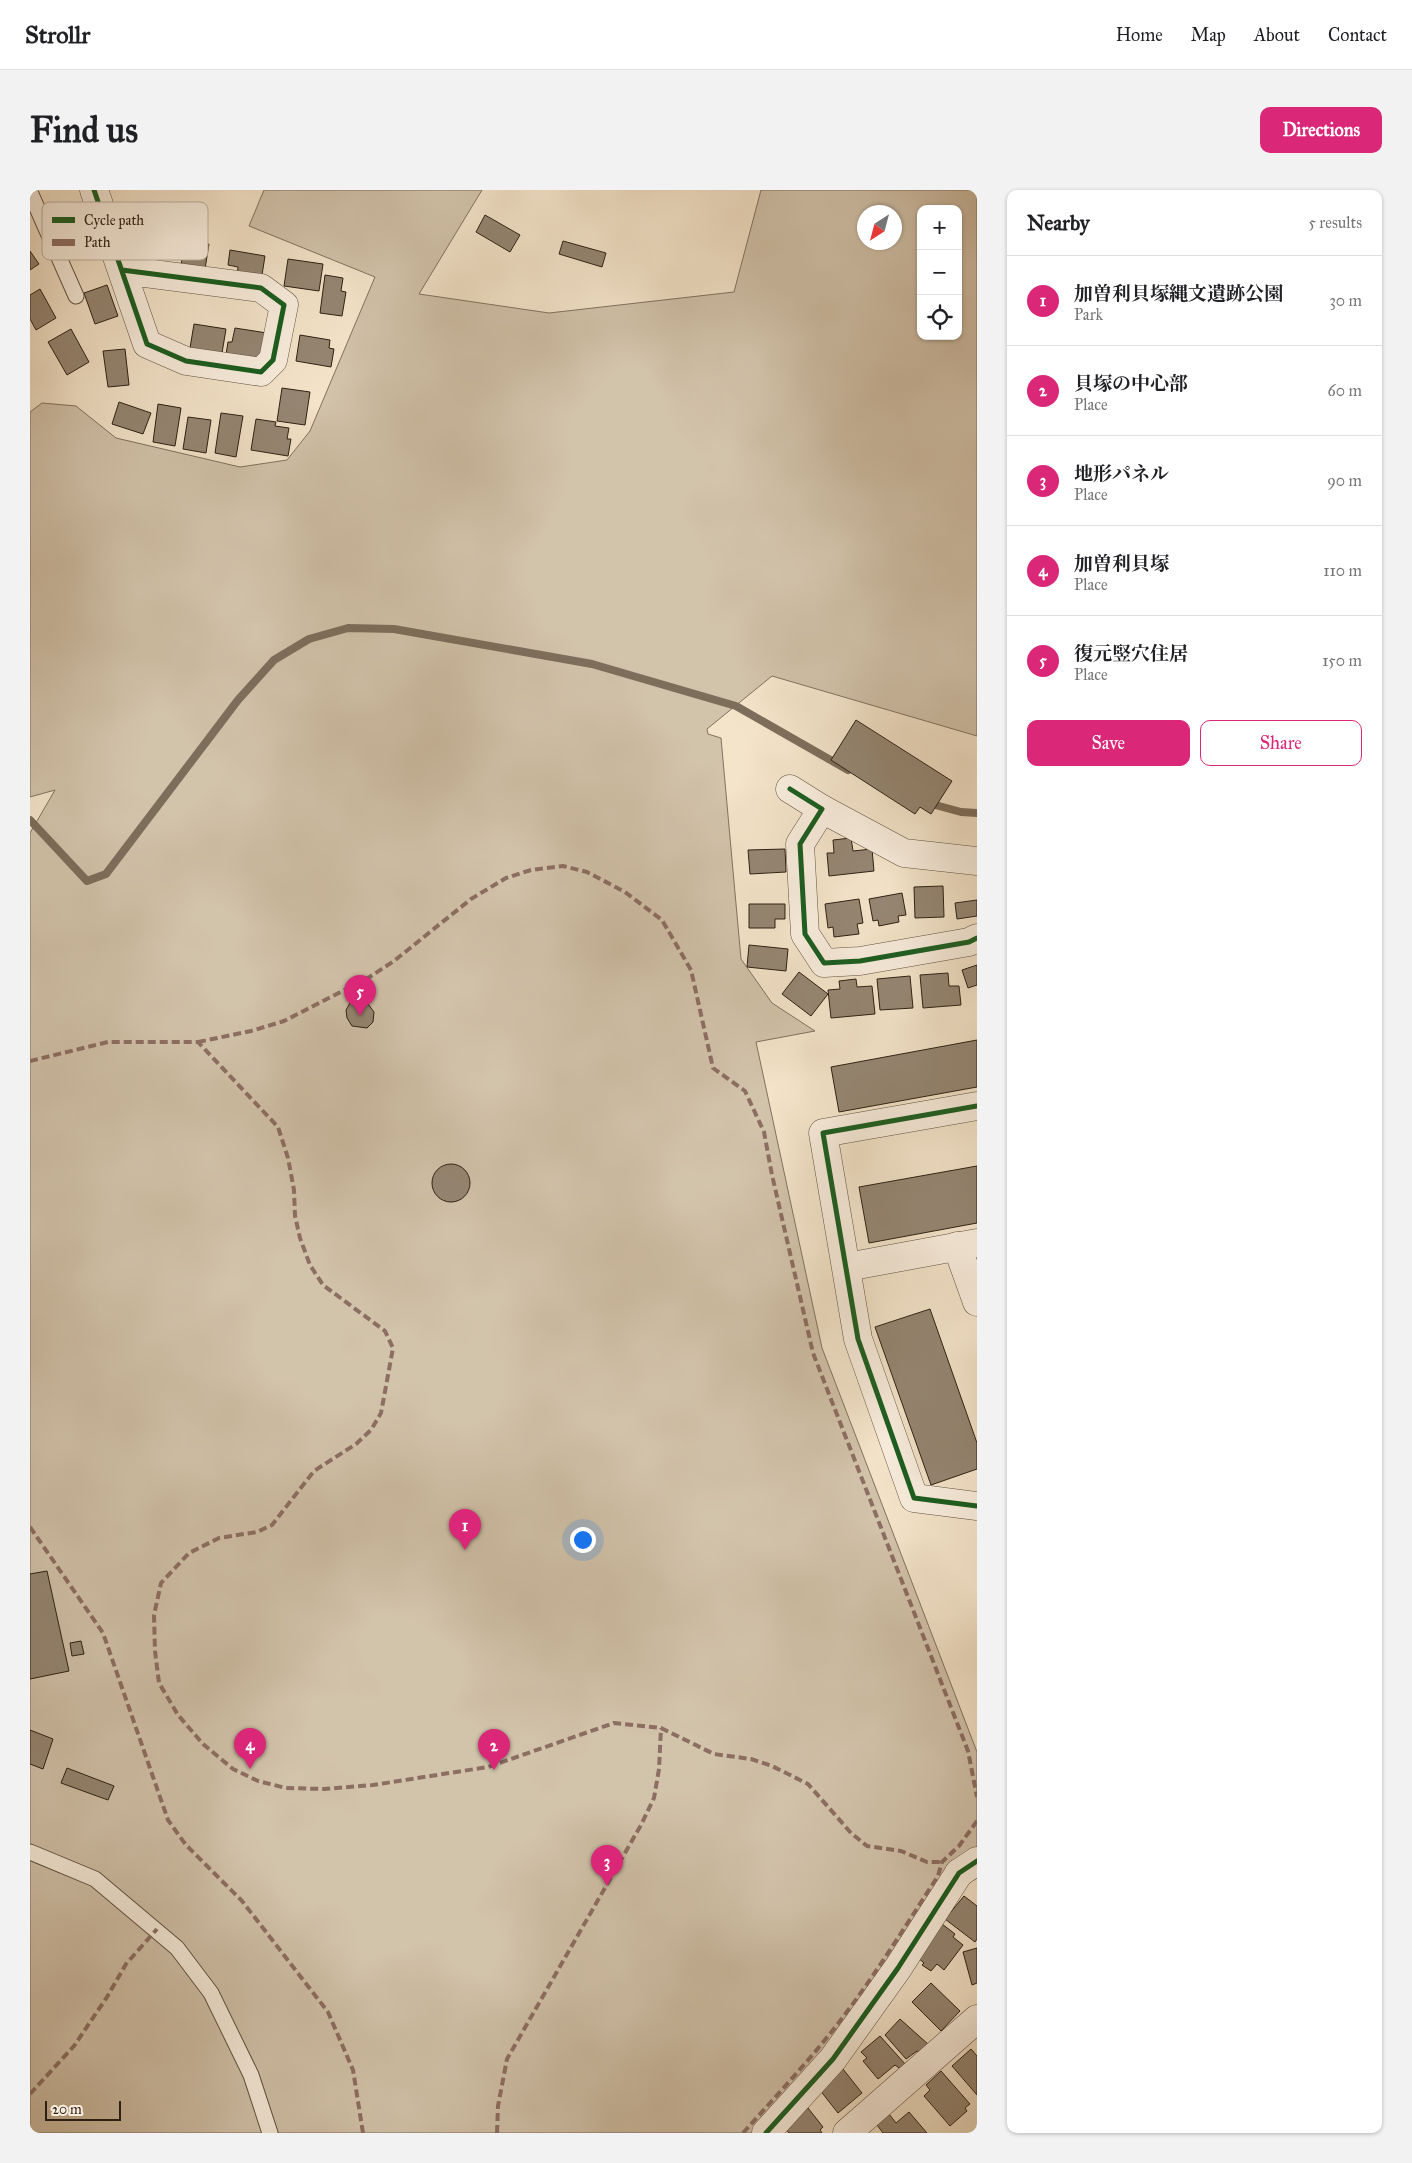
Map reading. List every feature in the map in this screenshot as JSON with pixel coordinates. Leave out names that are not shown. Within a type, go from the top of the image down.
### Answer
[{"type":"street","points":[[94,190],[98,202]]},
{"type":"street","points":[[118,260],[147,344],[186,361],[261,372],[273,360],[284,305],[261,288],[122,270]]},
{"type":"street","points":[[790,789],[822,809],[904,853],[977,861]]},
{"type":"street","points":[[822,809],[800,844],[805,934],[824,963],[860,961],[969,942],[977,938]]},
{"type":"street","points":[[977,1106],[823,1133],[858,1339],[914,1498],[977,1506]]},
{"type":"street","points":[[847,1267],[967,1244],[977,1302]]},
{"type":"street","points":[[767,2133],[833,2059],[968,1867]]},
{"type":"street","points":[[847,2133],[977,2019]]},
{"type":"lane","points":[[30,192],[42,219]]},
{"type":"lane","points":[[60,260],[76,296]]},
{"type":"lane","points":[[30,1852],[95,1880],[157,1929],[177,1948],[211,1992],[251,2075],[270,2133]]},
{"type":"shaded area","points":[[264,190],[482,190],[419,294],[549,313],[734,292],[761,190],[977,190],[977,736],[772,676],[707,729],[708,734],[721,738],[741,959],[772,1003],[815,1031],[756,1042],[822,1348],[977,1752],[977,1848],[835,2046],[755,2133],[30,2133],[30,833],[55,790],[30,797],[30,412],[42,403],[76,406],[116,438],[240,467],[287,460],[310,431],[375,277],[249,226]]},
{"type":"shaded area","points":[[132,260],[150,260],[149,265]]},
{"type":"building","points":[[485,215],[520,235],[510,252],[476,232]]},
{"type":"building","points":[[563,241],[606,253],[602,267],[559,254]]},
{"type":"building","points":[[230,250],[265,256],[262,275],[237,277],[238,267],[228,265]]},
{"type":"building","points":[[30,251],[39,264],[30,270]]},
{"type":"building","points":[[288,259],[323,264],[319,291],[284,286]]},
{"type":"building","points":[[182,260],[206,260],[205,269],[181,265]]},
{"type":"building","points":[[325,275],[343,278],[341,291],[346,292],[342,316],[320,313]]},
{"type":"building","points":[[107,285],[118,316],[95,324],[84,293]]},
{"type":"building","points":[[40,289],[56,318],[36,330],[30,319],[30,295]]},
{"type":"building","points":[[194,324],[226,329],[221,359],[189,354]]},
{"type":"building","points":[[235,328],[267,333],[267,361],[225,361],[228,342],[232,342]]},
{"type":"building","points":[[71,329],[89,362],[67,375],[48,342]]},
{"type":"building","points":[[300,335],[330,340],[329,348],[334,349],[331,367],[296,361]]},
{"type":"building","points":[[125,349],[129,385],[108,387],[103,351]]},
{"type":"building","points":[[282,388],[310,392],[305,425],[277,421]]},
{"type":"building","points":[[119,402],[151,413],[143,434],[112,424]]},
{"type":"building","points":[[158,404],[181,408],[175,446],[153,442]]},
{"type":"building","points":[[221,413],[243,416],[236,457],[215,453]]},
{"type":"building","points":[[188,417],[211,420],[206,453],[183,449]]},
{"type":"building","points":[[256,419],[276,422],[275,426],[289,428],[287,439],[291,439],[288,456],[251,450]]},
{"type":"building","points":[[856,720],[952,781],[931,814],[920,807],[915,814],[831,760]]},
{"type":"building","points":[[851,838],[853,851],[872,849],[874,871],[829,876],[827,853],[834,853],[833,840]]},
{"type":"building","points":[[785,849],[786,872],[750,874],[748,850]]},
{"type":"building","points":[[943,886],[944,917],[915,918],[914,887]]},
{"type":"building","points":[[902,893],[906,915],[898,916],[899,922],[879,926],[878,920],[873,921],[869,899]]},
{"type":"building","points":[[859,899],[863,923],[857,924],[859,934],[834,937],[833,927],[828,928],[825,904]]},
{"type":"building","points":[[977,900],[977,916],[957,919],[955,903]]},
{"type":"building","points":[[749,904],[785,904],[785,919],[775,919],[775,928],[749,928]]},
{"type":"building","points":[[749,945],[788,949],[786,971],[747,967]]},
{"type":"building","points":[[977,965],[977,985],[968,988],[962,970]]},
{"type":"building","points":[[799,972],[828,994],[811,1016],[782,994]]},
{"type":"building","points":[[948,973],[949,986],[959,986],[961,1005],[923,1008],[920,975]]},
{"type":"building","points":[[910,976],[913,1008],[880,1010],[877,979]]},
{"type":"building","points":[[856,979],[857,987],[872,986],[875,1014],[831,1018],[828,990],[840,989],[839,981]]},
{"type":"building","points":[[360,1001],[368,1004],[374,1012],[373,1022],[367,1028],[352,1026],[347,1018],[346,1010],[350,1003]]},
{"type":"building","points":[[977,1040],[977,1087],[839,1112],[831,1067]]},
{"type":"building","points":[[451,1164],[464,1170],[470,1183],[464,1196],[451,1202],[438,1196],[432,1183],[438,1170]]},
{"type":"building","points":[[977,1166],[977,1223],[869,1243],[859,1187]]},
{"type":"building","points":[[930,1309],[977,1443],[977,1469],[931,1485],[875,1327]]},
{"type":"building","points":[[47,1571],[69,1671],[30,1679],[30,1574]]},
{"type":"building","points":[[81,1641],[84,1654],[72,1656],[70,1643]]},
{"type":"building","points":[[30,1730],[53,1739],[43,1769],[30,1764]]},
{"type":"building","points":[[67,1768],[114,1786],[108,1800],[61,1783]]},
{"type":"building","points":[[964,1896],[977,1906],[977,1939],[975,1942],[945,1919]]},
{"type":"building","points":[[939,1919],[944,1922],[942,1924],[955,1934],[953,1937],[963,1945],[944,1970],[937,1964],[931,1971],[922,1965],[924,1963],[917,1957]]},
{"type":"building","points":[[977,1948],[977,1983],[972,1985],[963,1952]]},
{"type":"building","points":[[931,1983],[960,2011],[941,2031],[912,2002]]},
{"type":"building","points":[[900,2019],[929,2045],[921,2053],[917,2051],[906,2059],[885,2035]]},
{"type":"building","points":[[880,2036],[906,2065],[902,2070],[895,2065],[878,2079],[863,2061],[867,2058],[861,2052]]},
{"type":"building","points":[[971,2049],[977,2056],[977,2095],[952,2066]]},
{"type":"building","points":[[843,2069],[862,2093],[838,2113],[819,2089]]},
{"type":"building","points":[[941,2071],[970,2104],[965,2108],[967,2111],[950,2126],[924,2096],[930,2090],[926,2085]]},
{"type":"building","points":[[808,2108],[823,2127],[820,2130],[822,2133],[789,2133],[782,2125]]},
{"type":"building","points":[[909,2112],[927,2133],[883,2133],[877,2125],[889,2114],[896,2123]]},
{"type":"waterway","points":[[30,820],[87,881],[106,874],[238,700],[274,660],[309,639],[348,628],[394,629],[592,664],[736,706],[848,770]]},
{"type":"waterway","points":[[928,803],[961,812],[977,813]]},
{"type":"marked path","points":[[198,1042],[251,1031],[284,1021],[368,978],[394,961],[471,899],[506,878],[531,870],[563,866],[587,872],[625,892],[662,920],[691,970],[713,1068],[745,1091],[764,1132],[813,1353],[968,1751],[977,1797]]},
{"type":"marked path","points":[[30,1061],[108,1042],[198,1042],[278,1127],[288,1158],[294,1190],[295,1216],[300,1238],[310,1265],[323,1285],[385,1331],[393,1348],[381,1413],[371,1430],[356,1444],[314,1471],[272,1525],[257,1532],[219,1538],[189,1553],[161,1583],[154,1615],[155,1651],[159,1683],[178,1715],[203,1744],[233,1769],[258,1781],[286,1788],[324,1789],[373,1785],[488,1767],[614,1723],[661,1728],[714,1754],[751,1759],[772,1766],[808,1784],[851,1833],[867,1846],[901,1851],[927,1862],[942,1862]]},
{"type":"marked path","points":[[30,1527],[103,1633],[168,1820],[186,1845],[242,1901],[328,2012],[353,2070],[363,2133]]},
{"type":"marked path","points":[[497,2133],[498,2106],[507,2059],[641,1825],[654,1798],[659,1769],[661,1728]]},
{"type":"marked path","points":[[743,2133],[805,2064],[840,2021],[938,1876],[942,1862],[959,1846],[977,1821]]},
{"type":"marked path","points":[[30,2094],[74,2046],[107,1997],[126,1964],[157,1929]]},
{"type":"cycle path","points":[[94,190],[98,202]]},
{"type":"cycle path","points":[[118,260],[147,344],[186,361],[261,372],[273,360],[284,305],[261,288],[122,270]]},
{"type":"cycle path","points":[[790,789],[822,809],[800,844],[805,934],[824,963],[860,961],[969,942],[977,938]]},
{"type":"cycle path","points":[[977,1106],[823,1133],[858,1339],[914,1498],[977,1506]]},
{"type":"cycle path","points":[[766,2133],[833,2059],[898,1968],[959,1873],[977,1861]]},
{"type":"place","name":"復元竪穴住居","points":[[360,1016]]},
{"type":"place","name":"加曽利貝塚縄文遺跡公園","points":[[465,1550]]},
{"type":"place","name":"加曽利貝塚","points":[[250,1769]]},
{"type":"place","name":"貝塚の中心部","points":[[494,1770]]},
{"type":"place","name":"地形パネル","points":[[607,1886]]}]
